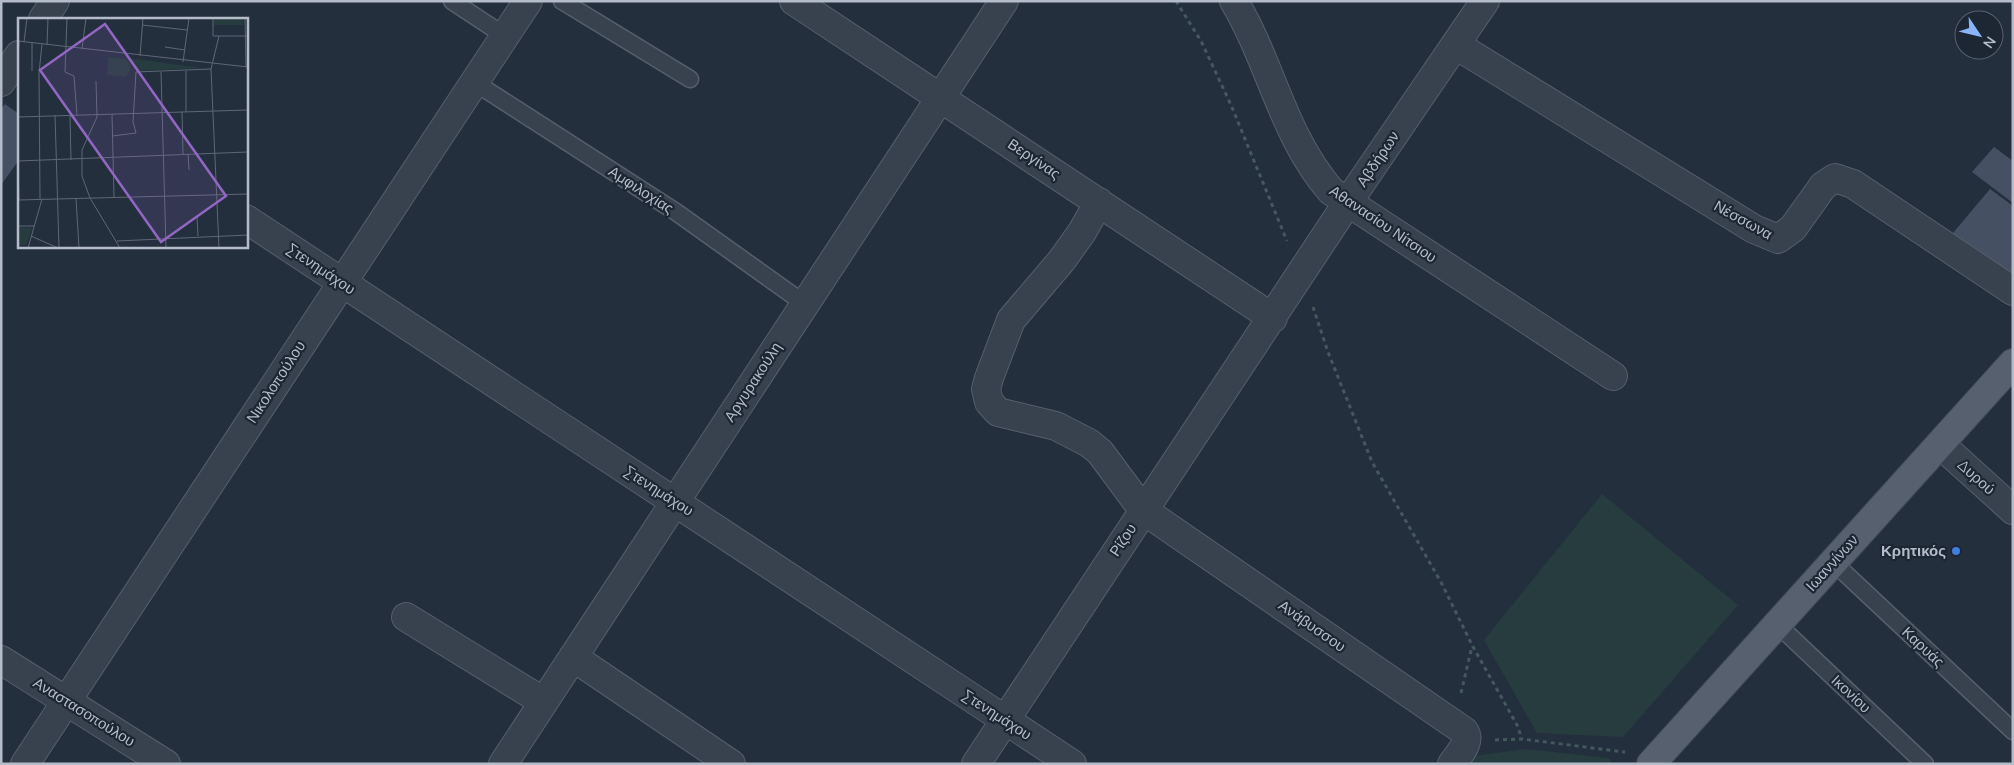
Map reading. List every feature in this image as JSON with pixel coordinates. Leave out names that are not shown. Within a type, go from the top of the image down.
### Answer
[{"type":"main road","name":"Ιωαννίνων","points":[[1654,760],[2013,363]]},
{"type":"street","points":[[44,18],[55,1]]},
{"type":"street","name":"Νικολοπούλου","points":[[26,764],[528,1]]},
{"type":"street","name":"Βεργίνας","points":[[794,1],[1273,318]]},
{"type":"street","name":"Αργυρακούλη","points":[[503,764],[1004,1]]},
{"type":"street","name":"Αθανασίου Νίτσιου","points":[[1234,1],[1266,65],[1299,147],[1331,191],[1612,376]]},
{"type":"street","name":"Αβδήρων","points":[[1273,318],[1348,202],[1484,1]]},
{"type":"street","name":"Νέσσωνα","points":[[1456,45],[1754,229],[1778,239],[1793,228],[1823,186],[1835,178],[1853,184],[2013,291]]},
{"type":"street","name":"Ανάβυσσου","points":[[1099,202],[1082,232],[1062,260],[1011,320],[989,378],[986,398],[998,412],[1056,426],[1100,452],[1143,510],[1456,745]]},
{"type":"street","name":"Στενημάχου","points":[[248,220],[1072,764]]},
{"type":"street","name":"Ρίζου","points":[[976,764],[1143,510],[1273,318]]},
{"type":"street","name":"Δυρού","points":[[1940,444],[2013,510]]},
{"type":"street","points":[[406,617],[544,702]]},
{"type":"street","points":[[573,657],[731,764]]},
{"type":"street","name":"Αναστασοπούλου","points":[[1,660],[166,764]]},
{"type":"lane","points":[[452,1],[505,36]]},
{"type":"lane","points":[[562,1],[690,79]]},
{"type":"lane","name":"Αμφιλοχίας","points":[[474,82],[676,212],[805,304]]},
{"type":"lane","name":"Καρυάς","points":[[1832,562],[2013,731]]},
{"type":"lane","name":"Ικονίου","points":[[1777,624],[1925,764]]},
{"type":"path","points":[[1176,1],[1201,41],[1231,105],[1301,274],[1328,352],[1372,462],[1442,584],[1472,645],[1517,725],[1522,739]]},
{"type":"path","points":[[1472,645],[1456,745],[1491,740],[1522,739],[1654,760]]},
{"type":"green space","points":[[1602,494],[1738,605],[1623,737],[1537,733],[1484,640]]},
{"type":"green space","points":[[1526,749],[1608,758],[1612,762],[1610,764],[1468,764],[1473,756]]},
{"type":"building","points":[[5,104],[18,113],[18,161],[1,185],[1,109]]},
{"type":"building","points":[[1994,147],[2013,161],[2013,203],[1972,172]]},
{"type":"building","points":[[1990,189],[2013,206],[2013,284],[1948,239]]},
{"type":"place","name":"Κρητικός","points":[[1956,551]]}]
